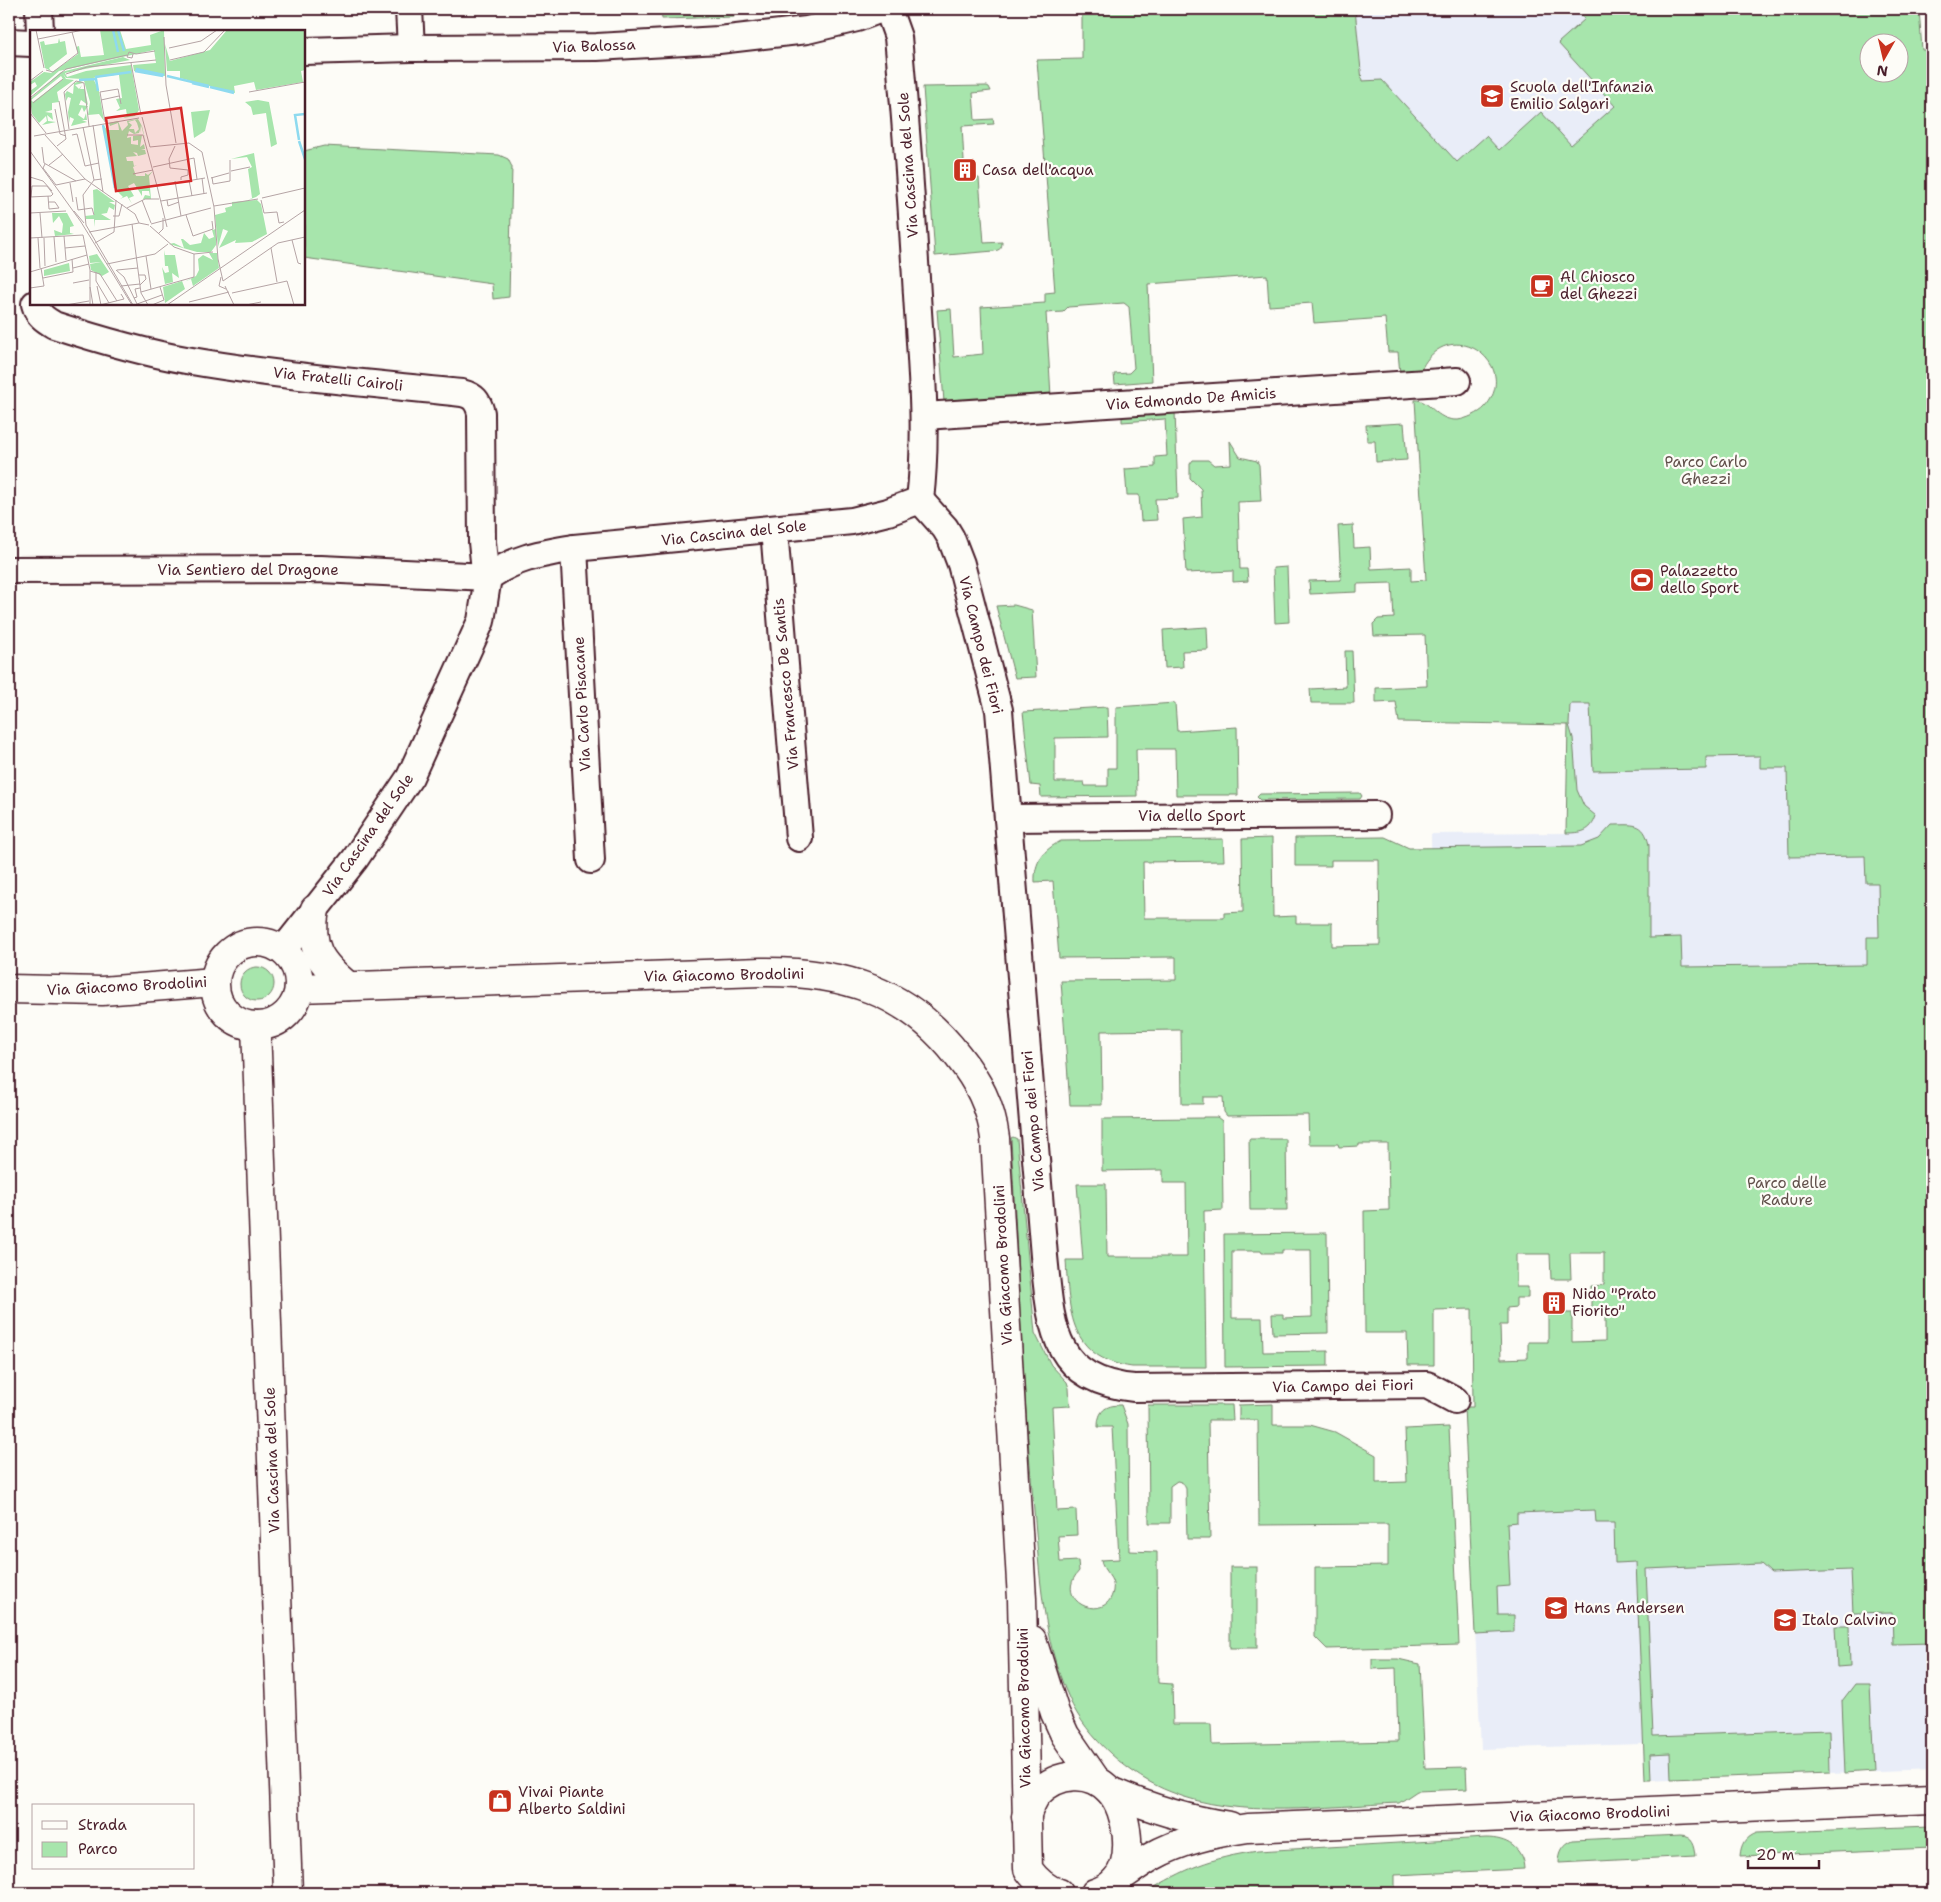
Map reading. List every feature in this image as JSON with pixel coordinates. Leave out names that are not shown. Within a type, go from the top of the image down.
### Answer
[{"type":"street","points":[[40,9],[40,30]]},
{"type":"street","points":[[408,9],[411,48]]},
{"type":"street","name":"Via Balossa","points":[[305,52],[411,48],[588,47],[718,40],[807,30],[857,18],[881,9]]},
{"type":"street","name":"Via Cascina del Sole","points":[[283,950],[354,859],[410,777],[478,630],[485,602],[488,577],[506,564],[574,548],[852,521],[888,512],[920,500],[924,452],[924,416],[902,78],[898,37],[888,9]]},
{"type":"street","points":[[9,42],[30,43]]},
{"type":"street","name":"Via Fratelli Cairoli","points":[[35,305],[38,313],[54,325],[97,339],[186,360],[462,393],[475,398],[479,403],[481,413],[482,542],[488,577]]},
{"type":"street","name":"Via Edmondo De Amicis","points":[[924,416],[1457,381]]},
{"type":"street","name":"Via Campo dei Fiori","points":[[920,500],[945,528],[961,564],[999,710],[1050,1313],[1056,1337],[1080,1370],[1096,1380],[1114,1386],[1134,1388],[1427,1385],[1455,1400]]},
{"type":"street","name":"Via Francesco De Santis","points":[[774,529],[799,838]]},
{"type":"street","name":"Via Carlo Pisacane","points":[[574,548],[591,860]]},
{"type":"street","name":"Via Sentiero del Dragone","points":[[9,570],[321,569],[488,577]]},
{"type":"street","name":"Via dello Sport","points":[[1008,818],[1376,815]]},
{"type":"street","points":[[315,909],[313,932],[320,959],[329,970],[348,986]]},
{"type":"street","points":[[261,941],[283,950],[294,963],[299,979],[296,1000],[290,1011],[280,1019],[256,1026],[243,1024],[232,1018],[223,1009],[217,998],[214,982],[220,962],[227,953],[237,946],[249,942],[261,941]]},
{"type":"street","name":"Via Giacomo Brodolini","points":[[299,988],[751,972],[801,973],[838,978],[880,992],[900,1002],[930,1025],[957,1054],[979,1085],[994,1127],[1022,1599],[1028,1881]]},
{"type":"street","name":"Via Giacomo Brodolini","points":[[9,989],[102,991],[214,982]]},
{"type":"street","name":"Via Cascina del Sole","points":[[256,1026],[288,1893]]},
{"type":"street","name":"Via Giacomo Brodolini","points":[[1022,1599],[1055,1713],[1065,1735],[1103,1786],[1146,1806],[1170,1814],[1248,1828]]},
{"type":"street","points":[[1026,1817],[1037,1794],[1050,1783],[1071,1776],[1103,1786],[1122,1811],[1127,1847],[1125,1860],[1104,1889]]},
{"type":"street","name":"Via Giacomo Brodolini","points":[[1104,1889],[1153,1856],[1195,1839],[1216,1833],[1248,1828],[1932,1799]]},
{"type":"street","points":[[1028,1881],[1038,1882],[1051,1891],[1059,1893]]},
{"type":"shaded area","name":"Scuola dell'Infanzia Emilio Salgari","points":[[1355,9],[1586,9],[1625,111],[1622,143],[1373,197]]},
{"type":"shaded area","points":[[1932,697],[1932,1046],[1434,1053],[1431,834],[1566,833],[1569,704]]},
{"type":"shaded area","name":"Italo Calvino","points":[[1932,1312],[1932,1769],[1645,1780],[1643,1744],[1481,1749],[1464,1407],[1559,1408]]},
{"type":"green space","points":[[661,9],[734,9],[734,17],[662,19]]},
{"type":"green space","points":[[1082,9],[1355,9],[1362,81],[1382,80],[1457,162],[1486,136],[1499,150],[1541,112],[1571,145],[1615,106],[1558,43],[1585,19],[1576,9],[1919,9],[1922,50],[1932,50],[1932,114],[1929,117],[1929,128],[1932,210],[1932,1643],[1893,1644],[1892,1612],[1853,1613],[1851,1570],[1771,1573],[1761,1564],[1646,1569],[1653,1736],[1829,1730],[1830,1773],[1671,1779],[1670,1753],[1650,1754],[1651,1780],[1645,1780],[1636,1562],[1615,1563],[1614,1523],[1596,1523],[1595,1510],[1517,1513],[1517,1522],[1507,1523],[1510,1586],[1497,1587],[1498,1615],[1514,1615],[1514,1632],[1475,1634],[1464,1407],[1473,1407],[1472,1309],[1434,1310],[1434,1365],[1408,1365],[1407,1333],[1365,1333],[1364,1211],[1389,1210],[1388,1144],[1359,1144],[1359,1146],[1339,1147],[1338,1144],[1309,1144],[1308,1115],[1227,1116],[1224,1112],[1223,1097],[1203,1097],[1203,1104],[1182,1104],[1181,1030],[1101,1031],[1102,1105],[1070,1105],[1061,981],[1176,980],[1176,957],[1059,958],[1053,881],[1035,882],[1035,875],[1041,857],[1049,848],[1061,841],[1223,839],[1224,861],[1143,862],[1144,918],[1224,918],[1224,913],[1243,912],[1242,839],[1272,838],[1273,917],[1296,916],[1296,923],[1332,923],[1332,946],[1380,945],[1379,860],[1331,860],[1331,866],[1295,866],[1295,838],[1385,837],[1409,848],[1581,846],[1599,839],[1612,825],[1632,825],[1641,828],[1647,837],[1649,845],[1649,938],[1681,937],[1682,967],[1867,965],[1867,937],[1879,937],[1878,883],[1866,883],[1865,856],[1789,857],[1787,768],[1760,768],[1760,756],[1706,757],[1706,769],[1593,771],[1590,704],[1570,704],[1569,725],[1573,738],[1577,790],[1584,806],[1596,816],[1591,825],[1585,830],[1576,833],[1566,833],[1568,725],[1399,722],[1396,702],[1376,703],[1376,688],[1427,686],[1425,635],[1374,636],[1373,624],[1378,619],[1394,618],[1392,583],[1357,584],[1357,592],[1310,594],[1309,581],[1341,580],[1338,526],[1353,525],[1354,548],[1370,547],[1371,569],[1411,567],[1411,581],[1426,580],[1415,400],[1425,403],[1438,414],[1450,419],[1458,420],[1465,418],[1483,409],[1494,390],[1495,374],[1488,361],[1477,350],[1462,345],[1447,346],[1432,354],[1420,372],[1400,374],[1398,352],[1388,352],[1385,318],[1314,323],[1312,303],[1269,306],[1267,275],[1148,284],[1152,381],[1115,384],[1114,374],[1129,373],[1134,368],[1129,307],[1124,303],[1068,307],[1063,312],[1046,313],[1051,396],[944,402],[937,310],[951,309],[954,357],[983,354],[981,307],[1045,303],[1045,293],[1055,292],[1037,60],[1082,59]],"holes":[[[1570,1253],[1604,1253],[1604,1285],[1591,1286],[1591,1309],[1605,1309],[1605,1341],[1572,1342],[1572,1313],[1548,1313],[1548,1342],[1528,1342],[1528,1358],[1501,1359],[1500,1325],[1507,1325],[1507,1308],[1516,1307],[1516,1298],[1528,1298],[1528,1287],[1516,1287],[1516,1254],[1550,1254],[1551,1279],[1571,1279]]]},
{"type":"green space","points":[[987,86],[991,91],[973,93],[975,120],[993,119],[994,124],[962,126],[964,161],[956,162],[957,179],[979,178],[984,243],[1002,242],[1002,246],[994,251],[935,256],[923,87]]},
{"type":"green space","points":[[324,146],[499,155],[508,159],[512,167],[509,297],[493,299],[492,284],[305,258],[305,151]]},
{"type":"green space","points":[[1175,411],[1178,498],[1155,499],[1157,520],[1141,521],[1139,495],[1127,495],[1125,469],[1155,467],[1155,457],[1167,456],[1165,419],[1122,422],[1122,414]]},
{"type":"green space","points":[[1404,423],[1407,460],[1376,462],[1375,441],[1367,441],[1366,425]]},
{"type":"green space","points":[[1230,441],[1240,457],[1257,461],[1259,465],[1261,501],[1238,502],[1240,569],[1247,569],[1248,581],[1233,582],[1233,571],[1186,573],[1183,519],[1202,517],[1201,489],[1190,478],[1190,464],[1193,460],[1208,460],[1214,465],[1231,464]]},
{"type":"green space","points":[[1287,567],[1289,622],[1275,623],[1273,568]]},
{"type":"green space","points":[[1014,605],[1032,610],[1036,677],[1015,678],[996,606]]},
{"type":"green space","points":[[1207,627],[1208,650],[1182,651],[1183,667],[1165,668],[1163,630]]},
{"type":"green space","points":[[1345,651],[1352,651],[1354,703],[1311,703],[1310,689],[1346,687]]},
{"type":"green space","points":[[1175,703],[1177,731],[1237,727],[1238,795],[1176,795],[1175,749],[1136,749],[1137,796],[1041,797],[1040,786],[1031,785],[1023,712],[1107,707],[1108,737],[1055,738],[1055,782],[1084,782],[1085,786],[1108,786],[1108,768],[1116,768],[1116,707]]},
{"type":"green space","points":[[1360,793],[1362,796],[1360,799],[1260,800],[1257,797],[1260,794]]},
{"type":"green space","points":[[257,967],[264,968],[269,972],[273,977],[273,991],[269,996],[264,1000],[257,1001],[250,1000],[245,996],[241,991],[240,984],[241,977],[245,972],[250,968]]},
{"type":"green space","points":[[1217,1117],[1222,1121],[1223,1210],[1204,1211],[1206,1367],[1132,1367],[1111,1362],[1096,1354],[1084,1343],[1072,1314],[1066,1260],[1083,1260],[1077,1184],[1106,1184],[1107,1257],[1187,1257],[1186,1183],[1163,1183],[1163,1170],[1102,1171],[1102,1119]]},
{"type":"green space","points":[[1011,1138],[1017,1139],[1035,1333],[1051,1365],[1067,1382],[1069,1388],[1070,1406],[1052,1407],[1057,1511],[1076,1510],[1077,1535],[1058,1536],[1060,1562],[1078,1561],[1079,1571],[1072,1582],[1072,1592],[1076,1600],[1092,1608],[1101,1607],[1109,1601],[1113,1591],[1113,1582],[1101,1560],[1119,1559],[1112,1427],[1098,1427],[1098,1421],[1104,1410],[1111,1406],[1121,1405],[1128,1424],[1129,1551],[1157,1552],[1158,1683],[1172,1684],[1173,1724],[1211,1724],[1212,1745],[1398,1741],[1396,1668],[1372,1669],[1372,1659],[1398,1659],[1420,1664],[1425,1768],[1466,1767],[1467,1789],[1417,1791],[1399,1803],[1283,1809],[1225,1806],[1197,1801],[1171,1792],[1141,1777],[1111,1754],[1086,1727],[1069,1698],[1060,1676],[1048,1629],[1041,1582],[1023,1370]]},
{"type":"green space","points":[[1249,1139],[1286,1139],[1287,1210],[1250,1210]]},
{"type":"green space","points":[[1327,1233],[1328,1333],[1273,1334],[1272,1314],[1283,1314],[1283,1318],[1312,1317],[1311,1250],[1282,1250],[1282,1253],[1232,1251],[1232,1318],[1262,1318],[1263,1352],[1328,1351],[1328,1366],[1225,1367],[1224,1234]]},
{"type":"green space","points":[[1273,1404],[1273,1425],[1310,1425],[1335,1432],[1376,1455],[1376,1483],[1407,1482],[1405,1429],[1449,1427],[1459,1645],[1327,1649],[1315,1637],[1315,1567],[1388,1566],[1388,1524],[1259,1525],[1258,1420],[1239,1420],[1239,1405]]},
{"type":"green space","points":[[1148,1405],[1232,1405],[1233,1420],[1208,1420],[1210,1539],[1187,1539],[1186,1489],[1179,1481],[1170,1486],[1170,1523],[1149,1523]]},
{"type":"green space","points":[[1230,1567],[1257,1567],[1257,1648],[1230,1648]]},
{"type":"green space","points":[[1835,1626],[1849,1626],[1850,1666],[1837,1667]]},
{"type":"green space","points":[[1855,1684],[1870,1684],[1874,1771],[1845,1773],[1842,1701]]},
{"type":"green space","points":[[1930,1826],[1931,1848],[1741,1856],[1745,1842],[1757,1833]]},
{"type":"green space","points":[[1680,1835],[1691,1839],[1696,1856],[1559,1863],[1562,1849],[1573,1840]]},
{"type":"green space","points":[[1493,1838],[1512,1845],[1523,1861],[1524,1869],[1395,1875],[1395,1893],[1145,1893],[1199,1865],[1226,1857],[1258,1851]]},
{"type":"place","name":"Scuola dell'Infanzia Emilio Salgari","points":[[1492,96]]},
{"type":"place","name":"Casa dell'acqua","points":[[965,170]]},
{"type":"place","name":"Al Chiosco del Ghezzi","points":[[1542,286]]},
{"type":"place","name":"Palazzetto dello Sport","points":[[1642,580]]},
{"type":"place","name":"Nido \"Prato Fiorito\"","points":[[1554,1303]]},
{"type":"place","name":"Hans Andersen","points":[[1556,1608]]},
{"type":"place","name":"Italo Calvino","points":[[1785,1620]]},
{"type":"place","name":"Vivai Piante Alberto Saldini","points":[[500,1801]]},
{"type":"park label","name":"Parco Carlo Ghezzi","points":[[1706,470]]},
{"type":"park label","name":"Parco delle Radure","points":[[1787,1192]]}]
